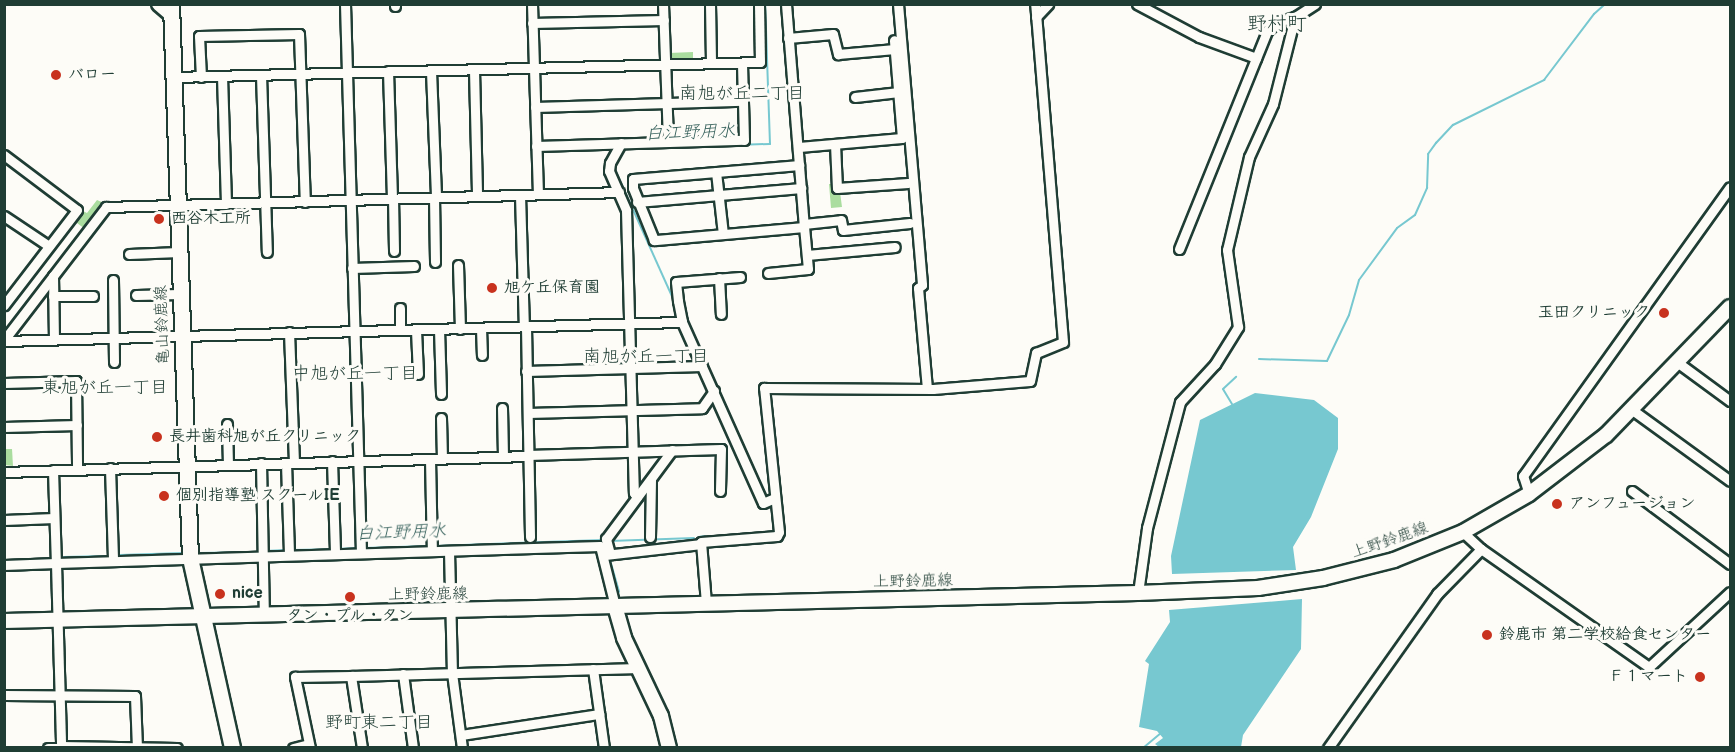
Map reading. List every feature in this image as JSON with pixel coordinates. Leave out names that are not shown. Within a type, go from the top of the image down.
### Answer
[{"type":"main road","name":"亀山鈴鹿線","points":[[167,8],[173,77],[190,558],[232,747]]},
{"type":"main road","name":"上野鈴鹿線","points":[[4,621],[1138,593],[1258,588],[1323,578],[1394,560],[1463,532],[1529,494],[1583,454],[1729,312]]},
{"type":"main road","points":[[615,606],[661,716],[669,747]]},
{"type":"street","points":[[345,4],[361,550]]},
{"type":"street","points":[[532,4],[538,195]]},
{"type":"street","points":[[663,4],[668,141]]},
{"type":"street","points":[[710,4],[711,63]]},
{"type":"street","points":[[173,77],[760,62],[759,4]]},
{"type":"street","points":[[768,273],[808,269],[786,4]]},
{"type":"street","points":[[799,147],[902,138],[891,4]]},
{"type":"street","points":[[897,4],[927,388]]},
{"type":"street","points":[[606,555],[777,536],[764,388],[927,388],[1030,381],[1036,353],[1063,342],[1035,4]]},
{"type":"street","points":[[1036,17],[1048,4]]},
{"type":"street","points":[[1137,4],[1199,37],[1256,58]]},
{"type":"street","points":[[1179,249],[1270,26],[1295,17],[1315,4]]},
{"type":"street","points":[[1138,593],[1147,528],[1180,402],[1215,364],[1238,327],[1227,262],[1229,229],[1249,157],[1273,104],[1295,17]]},
{"type":"street","points":[[532,23],[664,20]]},
{"type":"street","points":[[201,77],[199,36],[299,34],[305,202]]},
{"type":"street","points":[[788,38],[833,34],[838,54],[895,49]]},
{"type":"street","points":[[536,146],[744,140],[742,63]]},
{"type":"street","points":[[474,70],[477,196]]},
{"type":"street","points":[[388,71],[394,251]]},
{"type":"street","points":[[431,71],[435,262]]},
{"type":"street","points":[[261,75],[267,252]]},
{"type":"street","points":[[222,76],[226,204]]},
{"type":"street","points":[[855,97],[898,92]]},
{"type":"street","points":[[535,107],[743,100]]},
{"type":"street","points":[[621,143],[610,163],[611,176],[621,193],[630,324],[634,493],[637,497]]},
{"type":"street","points":[[835,144],[837,188],[908,183]]},
{"type":"street","points":[[4,305],[77,210],[5,156]]},
{"type":"street","points":[[799,165],[633,179],[633,188],[654,240],[804,226],[841,220],[843,230],[910,223]]},
{"type":"street","points":[[716,172],[723,234]]},
{"type":"street","points":[[1529,494],[1523,476],[1731,187]]},
{"type":"street","points":[[4,340],[106,207],[621,193],[633,188]]},
{"type":"street","points":[[637,202],[801,188]]},
{"type":"street","points":[[520,195],[530,537]]},
{"type":"street","points":[[4,216],[49,246]]},
{"type":"street","points":[[807,255],[895,247]]},
{"type":"street","points":[[129,254],[179,252]]},
{"type":"street","points":[[458,265],[460,328]]},
{"type":"street","points":[[352,268],[414,266]]},
{"type":"street","points":[[53,276],[54,340]]},
{"type":"street","points":[[741,277],[676,282],[678,301],[681,319],[763,503],[775,498]]},
{"type":"street","points":[[719,278],[721,314]]},
{"type":"street","points":[[113,280],[114,362]]},
{"type":"street","points":[[136,295],[180,294]]},
{"type":"street","points":[[53,296],[93,297]]},
{"type":"street","points":[[400,308],[400,330]]},
{"type":"street","points":[[4,340],[630,324],[681,319]]},
{"type":"street","points":[[481,328],[482,355]]},
{"type":"street","points":[[439,329],[441,394]]},
{"type":"street","points":[[416,330],[418,374]]},
{"type":"street","points":[[289,332],[289,552]]},
{"type":"street","points":[[1677,362],[1731,401]]},
{"type":"street","points":[[526,371],[702,366]]},
{"type":"street","points":[[4,383],[76,381],[77,468]]},
{"type":"street","points":[[528,413],[702,408],[714,391]]},
{"type":"street","points":[[502,408],[503,457]]},
{"type":"street","points":[[1631,409],[1731,481]]},
{"type":"street","points":[[441,418],[442,459]]},
{"type":"street","points":[[227,424],[228,464]]},
{"type":"street","points":[[4,428],[76,425]]},
{"type":"street","points":[[5,472],[721,449],[720,491]]},
{"type":"street","points":[[615,606],[606,555],[606,539],[672,450]]},
{"type":"street","points":[[430,459],[432,548]]},
{"type":"street","points":[[332,461],[335,550]]},
{"type":"street","points":[[261,463],[264,615]]},
{"type":"street","points":[[110,468],[113,560]]},
{"type":"street","points":[[53,470],[62,747]]},
{"type":"street","points":[[650,537],[651,478]]},
{"type":"street","points":[[1632,491],[1731,564]]},
{"type":"street","points":[[4,520],[54,518]]},
{"type":"street","points":[[1463,532],[1481,549],[1649,667],[1731,592]]},
{"type":"street","points":[[701,544],[706,603]]},
{"type":"street","points":[[4,565],[190,558],[263,552],[432,548],[449,551],[600,546],[606,555]]},
{"type":"street","points":[[1328,747],[1437,594],[1481,549]]},
{"type":"street","points":[[449,551],[452,673],[462,747]]},
{"type":"street","points":[[293,747],[310,746],[294,677],[639,668]]},
{"type":"street","points":[[593,669],[604,747]]},
{"type":"street","points":[[403,674],[413,747]]},
{"type":"street","points":[[351,676],[362,747]]},
{"type":"street","points":[[4,694],[135,696],[137,747]]},
{"type":"street","points":[[460,735],[599,714]]},
{"type":"street","points":[[48,747],[177,747]]},
{"type":"green space","points":[[693,52],[693,60],[669,58],[669,53]]},
{"type":"green space","points":[[829,184],[833,184],[834,192],[840,192],[842,207],[831,208]]},
{"type":"green space","points":[[97,200],[104,203],[85,229],[73,220],[81,210],[87,213]]},
{"type":"green space","points":[[5,449],[12,449],[13,466],[5,465]]},
{"type":"water","points":[[1255,393],[1314,400],[1338,418],[1338,449],[1311,517],[1293,547],[1296,570],[1172,574],[1171,556],[1200,420]]},
{"type":"water","points":[[1302,599],[1301,649],[1243,735],[1241,747],[1159,747],[1155,744],[1163,738],[1157,731],[1139,727],[1149,664],[1145,661],[1170,622],[1169,610]]},
{"type":"waterway","name":"白江野用水","points":[[675,303],[614,167],[624,149],[770,144],[765,4]]},
{"type":"waterway","points":[[1259,359],[1327,361],[1349,315],[1359,280],[1397,228],[1415,215],[1427,188],[1428,154],[1436,143],[1453,125],[1544,80],[1594,14],[1605,4]]},
{"type":"waterway","points":[[1232,404],[1223,389],[1236,377]]},
{"type":"waterway","name":"白江野用水","points":[[699,537],[705,536]]},
{"type":"waterway","name":"白江野用水","points":[[610,541],[694,538]]},
{"type":"waterway","name":"白江野用水","points":[[436,546],[603,540]]},
{"type":"waterway","name":"白江野用水","points":[[364,548],[430,546]]},
{"type":"waterway","name":"白江野用水","points":[[337,549],[358,548]]},
{"type":"waterway","name":"白江野用水","points":[[292,550],[331,549]]},
{"type":"waterway","name":"白江野用水","points":[[265,551],[286,550]]},
{"type":"waterway","name":"白江野用水","points":[[200,553],[259,552]]},
{"type":"waterway","name":"白江野用水","points":[[120,555],[183,553]]},
{"type":"waterway","name":"白江野用水","points":[[64,557],[106,556]]},
{"type":"waterway","points":[[610,560],[619,592]]},
{"type":"waterway","points":[[650,677],[660,699]]},
{"type":"waterway","points":[[668,715],[675,745]]},
{"type":"waterway","points":[[1143,748],[1162,732]]},
{"type":"place","name":"バロー","points":[[56,75]]},
{"type":"place","name":"西谷木工所","points":[[159,219]]},
{"type":"place","name":"旭ケ丘保育園","points":[[492,288]]},
{"type":"place","name":"玉田クリニック","points":[[1664,313]]},
{"type":"place","name":"長井歯科旭が丘クリニック","points":[[157,437]]},
{"type":"place","name":"個別指導塾 スクールIE","points":[[164,496]]},
{"type":"place","name":"アンフュージョン","points":[[1557,504]]},
{"type":"place","name":"nice","points":[[220,594]]},
{"type":"place","name":"タン・プル・タン","points":[[350,597]]},
{"type":"place","name":"鈴鹿市 第二学校給食センター","points":[[1487,635]]},
{"type":"place","name":"Ｆ１マート","points":[[1700,677]]},
{"type":"district","name":"野村町","points":[[1277,24]]},
{"type":"district","name":"南旭が丘二丁目","points":[[742,94]]},
{"type":"district","name":"南旭が丘一丁目","points":[[646,357]]},
{"type":"district","name":"中旭が丘一丁目","points":[[355,374]]},
{"type":"district","name":"東旭が丘一丁目","points":[[105,388]]},
{"type":"district","name":"野町東二丁目","points":[[379,723]]}]
